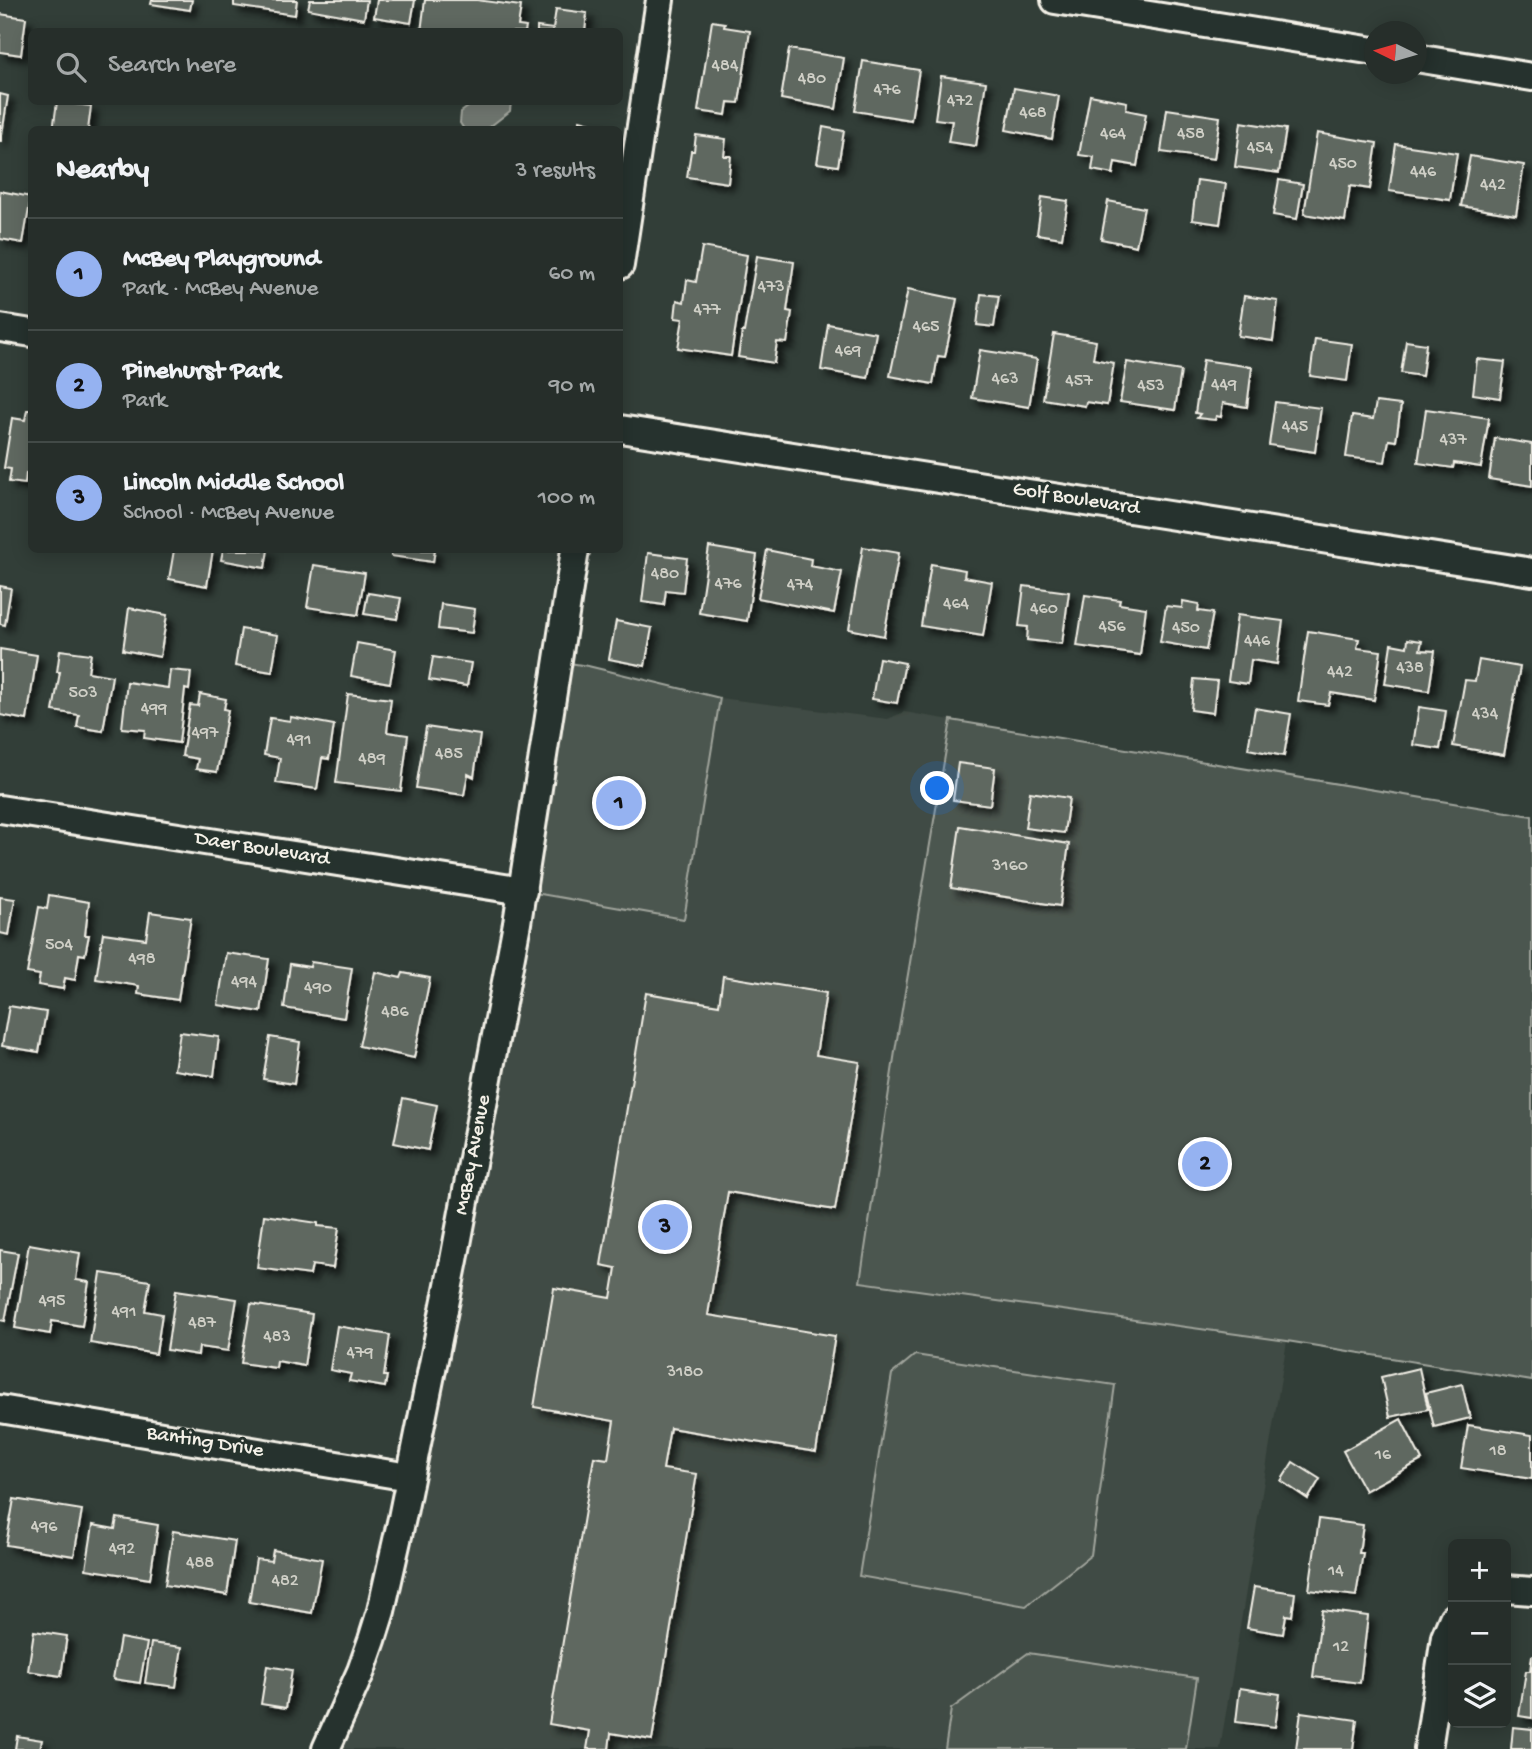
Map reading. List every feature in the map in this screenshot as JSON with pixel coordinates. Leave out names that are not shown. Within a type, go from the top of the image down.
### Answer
[{"type":"street","points":[[623,245],[660,0]]},
{"type":"street","points":[[1055,0],[1364,49]]},
{"type":"street","points":[[1427,60],[1532,77]]},
{"type":"street","points":[[0,328],[28,332]]},
{"type":"street","name":"Golf Boulevard","points":[[623,429],[1532,572]]},
{"type":"street","name":"McBey Avenue","points":[[326,1749],[361,1671],[381,1611],[454,1261],[523,891],[574,553]]},
{"type":"street","name":"Daer Boulevard","points":[[0,809],[523,891]]},
{"type":"street","name":"Banting Drive","points":[[0,1409],[409,1477]]},
{"type":"street","points":[[1511,1589],[1532,1591]]},
{"type":"street","points":[[1428,1749],[1448,1630]]},
{"type":"shaded area","points":[[471,105],[511,105],[510,111],[491,126],[462,126],[461,112]]},
{"type":"shaded area","points":[[557,661],[720,698],[684,919],[523,891]]},
{"type":"shaded area","points":[[720,698],[888,719],[904,712],[951,720],[896,1045],[860,1282],[1287,1341],[1220,1749],[326,1749],[361,1671],[523,891],[684,918]]},
{"type":"shaded area","points":[[951,720],[1532,816],[1532,1381],[1287,1341],[860,1282],[896,1045]]},
{"type":"shaded area","points":[[915,1355],[1115,1385],[1091,1555],[1026,1606],[859,1576],[892,1374]]},
{"type":"shaded area","points":[[1028,1653],[1197,1678],[1186,1749],[945,1749],[951,1709]]},
{"type":"building","points":[[152,0],[192,0],[190,10],[151,4]]},
{"type":"building","points":[[234,0],[297,0],[295,15],[234,6]]},
{"type":"building","points":[[310,0],[367,0],[364,19],[308,9]]},
{"type":"building","points":[[377,0],[415,0],[411,23],[374,17]]},
{"type":"building","points":[[425,0],[477,0],[521,6],[518,26],[526,27],[526,28],[422,28]]},
{"type":"building","points":[[556,9],[587,13],[585,28],[553,28]]},
{"type":"building","points":[[0,14],[26,18],[21,55],[0,52]]},
{"type":"building","points":[[712,21],[725,23],[724,27],[750,31],[739,103],[728,102],[726,115],[698,111]]},
{"type":"building","points":[[789,49],[844,58],[836,109],[781,99]]},
{"type":"building","points":[[863,61],[919,70],[911,120],[855,111]]},
{"type":"building","points":[[941,76],[986,82],[976,146],[948,142],[952,121],[935,119]]},
{"type":"building","points":[[1014,88],[1059,96],[1052,139],[1006,130]]},
{"type":"building","points":[[0,94],[8,96],[1,141],[0,141]]},
{"type":"building","points":[[1090,95],[1127,102],[1126,110],[1146,114],[1137,166],[1115,162],[1113,174],[1092,170],[1094,157],[1079,155]]},
{"type":"building","points":[[57,105],[91,106],[88,126],[54,126]]},
{"type":"building","points":[[1167,109],[1220,117],[1214,159],[1161,152]]},
{"type":"building","points":[[580,120],[598,125],[598,126],[579,126]]},
{"type":"building","points":[[1241,122],[1286,129],[1279,173],[1235,167]]},
{"type":"building","points":[[823,127],[844,131],[838,166],[817,163]]},
{"type":"building","points":[[1317,133],[1377,143],[1370,189],[1350,186],[1345,221],[1304,214]]},
{"type":"building","points":[[696,135],[726,139],[724,156],[731,156],[728,183],[687,177]]},
{"type":"building","points":[[1396,144],[1457,153],[1450,200],[1389,191]]},
{"type":"building","points":[[1470,156],[1524,165],[1516,215],[1461,206]]},
{"type":"building","points":[[1197,180],[1226,184],[1220,224],[1192,220]]},
{"type":"building","points":[[1279,180],[1303,184],[1297,219],[1273,215]]},
{"type":"building","points":[[0,191],[28,196],[23,243],[0,239]]},
{"type":"building","points":[[1042,197],[1068,201],[1062,238],[1037,234]]},
{"type":"building","points":[[1108,201],[1144,208],[1136,246],[1101,239]]},
{"type":"building","points":[[702,247],[747,255],[731,356],[678,348],[683,319],[675,318],[677,300],[684,302],[687,280],[696,282]]},
{"type":"building","points":[[757,256],[794,262],[787,311],[792,312],[787,343],[777,342],[774,363],[738,357]]},
{"type":"building","points":[[908,289],[957,299],[945,357],[938,356],[933,384],[890,376]]},
{"type":"building","points":[[981,294],[999,296],[994,327],[977,325]]},
{"type":"building","points":[[1244,296],[1278,301],[1273,341],[1238,336]]},
{"type":"building","points":[[828,324],[876,333],[868,378],[821,370]]},
{"type":"building","points":[[1054,334],[1096,341],[1093,359],[1114,363],[1107,405],[1086,402],[1085,406],[1043,399]]},
{"type":"building","points":[[1315,339],[1352,344],[1347,381],[1310,376]]},
{"type":"building","points":[[1406,341],[1426,344],[1422,376],[1401,373]]},
{"type":"building","points":[[980,350],[1037,359],[1029,407],[972,398]]},
{"type":"building","points":[[1477,359],[1505,362],[1500,398],[1473,394]]},
{"type":"building","points":[[1203,360],[1252,367],[1247,407],[1223,403],[1221,417],[1216,416],[1215,420],[1197,418],[1200,414],[1195,413]]},
{"type":"building","points":[[1127,362],[1181,371],[1175,410],[1120,402]]},
{"type":"building","points":[[1275,402],[1321,408],[1315,452],[1269,445]]},
{"type":"building","points":[[1376,402],[1401,405],[1396,441],[1389,440],[1385,462],[1346,457],[1352,416],[1373,419]]},
{"type":"building","points":[[1426,409],[1489,418],[1481,467],[1454,463],[1453,468],[1418,463]]},
{"type":"building","points":[[28,410],[28,474],[26,473],[25,484],[9,482],[11,469],[4,468],[12,418],[25,420]]},
{"type":"building","points":[[1495,438],[1532,444],[1532,486],[1489,479]]},
{"type":"building","points":[[709,547],[757,555],[747,621],[699,613]]},
{"type":"building","points":[[863,547],[899,553],[884,636],[849,629]]},
{"type":"building","points":[[767,550],[811,559],[810,566],[842,572],[834,613],[758,598]]},
{"type":"building","points":[[173,553],[212,553],[207,586],[169,579]]},
{"type":"building","points":[[222,553],[268,553],[265,568],[221,560]]},
{"type":"building","points":[[392,553],[434,553],[433,562],[391,556]]},
{"type":"building","points":[[648,553],[687,558],[683,592],[666,590],[664,605],[642,602]]},
{"type":"building","points":[[931,564],[965,570],[964,577],[992,582],[983,636],[921,626]]},
{"type":"building","points":[[314,565],[365,573],[358,615],[307,607]]},
{"type":"building","points":[[0,586],[11,588],[5,625],[0,624]]},
{"type":"building","points":[[1024,586],[1069,592],[1062,644],[1027,640],[1028,627],[1019,626]]},
{"type":"building","points":[[368,593],[401,598],[397,619],[364,614]]},
{"type":"building","points":[[1085,595],[1120,600],[1119,604],[1146,608],[1140,655],[1077,646]]},
{"type":"building","points":[[1183,601],[1199,604],[1198,611],[1213,613],[1206,650],[1160,642],[1166,606],[1182,608]]},
{"type":"building","points":[[441,604],[475,609],[472,633],[438,629]]},
{"type":"building","points":[[129,608],[167,615],[160,657],[123,650]]},
{"type":"building","points":[[1237,615],[1283,621],[1277,664],[1251,660],[1248,684],[1228,681]]},
{"type":"building","points":[[616,621],[652,628],[645,666],[609,659]]},
{"type":"building","points":[[241,629],[278,635],[272,672],[235,666]]},
{"type":"building","points":[[1308,631],[1359,639],[1357,648],[1381,651],[1374,700],[1331,693],[1328,705],[1298,701]]},
{"type":"building","points":[[1408,639],[1422,641],[1420,650],[1435,651],[1429,691],[1385,684],[1391,644],[1407,647]]},
{"type":"building","points":[[357,643],[396,650],[390,683],[351,676]]},
{"type":"building","points":[[0,649],[37,655],[27,720],[0,715]]},
{"type":"building","points":[[60,650],[91,654],[88,672],[112,676],[103,731],[77,727],[79,715],[53,711],[60,672],[57,672]]},
{"type":"building","points":[[433,657],[471,663],[467,686],[429,680]]},
{"type":"building","points":[[879,658],[905,663],[897,703],[872,699]]},
{"type":"building","points":[[1479,660],[1520,667],[1504,755],[1453,746],[1465,680],[1475,681]]},
{"type":"building","points":[[170,670],[191,672],[189,690],[185,689],[179,743],[144,738],[145,730],[122,728],[127,682],[168,688]]},
{"type":"building","points":[[1194,679],[1217,681],[1213,713],[1191,710]]},
{"type":"building","points":[[200,694],[226,699],[224,709],[228,710],[217,772],[196,769],[198,759],[182,756],[190,705],[198,706]]},
{"type":"building","points":[[348,694],[391,699],[387,732],[408,735],[401,791],[336,783]]},
{"type":"building","points":[[1419,707],[1446,711],[1440,749],[1413,745]]},
{"type":"building","points":[[1255,708],[1291,714],[1284,756],[1248,749]]},
{"type":"building","points":[[291,717],[334,725],[329,759],[322,758],[317,789],[276,783],[280,758],[264,755],[270,718],[290,721]]},
{"type":"building","points":[[426,727],[480,735],[474,777],[468,774],[464,795],[416,788]]},
{"type":"building","points":[[958,763],[995,768],[990,805],[953,800]]},
{"type":"building","points":[[1030,792],[1069,798],[1064,833],[1025,828]]},
{"type":"building","points":[[960,826],[1069,844],[1060,906],[951,888]]},
{"type":"building","points":[[49,895],[89,902],[85,935],[89,935],[85,955],[79,954],[75,980],[65,978],[63,989],[38,985],[40,975],[27,973],[39,907],[47,909]]},
{"type":"building","points":[[0,897],[15,899],[9,935],[0,933]]},
{"type":"building","points":[[150,912],[191,918],[178,1000],[138,994],[139,986],[96,979],[103,933],[146,939]]},
{"type":"building","points":[[226,953],[269,959],[261,1012],[218,1005]]},
{"type":"building","points":[[311,962],[352,968],[344,1018],[284,1008],[290,964],[310,967]]},
{"type":"building","points":[[375,972],[401,978],[403,973],[430,978],[414,1058],[359,1046]]},
{"type":"building","points":[[723,976],[826,993],[816,1055],[860,1062],[835,1210],[728,1192],[708,1315],[835,1336],[816,1452],[670,1428],[663,1469],[697,1474],[652,1740],[611,1733],[609,1749],[587,1749],[590,1731],[549,1724],[594,1457],[608,1459],[614,1421],[534,1407],[554,1288],[611,1298],[616,1268],[601,1265],[646,993],[719,1005]]},
{"type":"building","points":[[9,1006],[46,1012],[39,1052],[2,1046]]},
{"type":"building","points":[[180,1032],[219,1037],[214,1076],[174,1070]]},
{"type":"building","points":[[270,1037],[300,1042],[294,1084],[263,1079]]},
{"type":"building","points":[[403,1098],[437,1105],[428,1150],[394,1143]]},
{"type":"building","points":[[264,1215],[339,1228],[333,1268],[312,1265],[310,1275],[257,1268]]},
{"type":"building","points":[[29,1244],[80,1253],[76,1280],[89,1282],[82,1326],[52,1321],[50,1334],[15,1328]]},
{"type":"building","points":[[0,1250],[18,1253],[5,1321],[0,1320]]},
{"type":"building","points":[[101,1273],[150,1281],[145,1311],[162,1314],[156,1354],[90,1343]]},
{"type":"building","points":[[176,1290],[237,1299],[228,1351],[199,1347],[198,1355],[167,1350]]},
{"type":"building","points":[[251,1304],[312,1314],[304,1366],[277,1361],[276,1368],[241,1363]]},
{"type":"building","points":[[337,1326],[390,1335],[385,1387],[349,1381],[351,1374],[330,1370]]},
{"type":"building","points":[[1419,1368],[1428,1409],[1390,1417],[1381,1377]]},
{"type":"building","points":[[1462,1384],[1470,1418],[1434,1427],[1426,1393]]},
{"type":"building","points":[[1401,1419],[1422,1460],[1365,1491],[1343,1451]]},
{"type":"building","points":[[1468,1425],[1532,1435],[1532,1479],[1461,1468]]},
{"type":"building","points":[[1293,1462],[1320,1479],[1308,1499],[1281,1481]]},
{"type":"building","points":[[14,1499],[82,1510],[74,1556],[6,1545]]},
{"type":"building","points":[[117,1518],[158,1525],[150,1579],[86,1569],[93,1525],[115,1529]]},
{"type":"building","points":[[1319,1519],[1363,1525],[1359,1553],[1363,1553],[1356,1596],[1309,1590]]},
{"type":"building","points":[[173,1531],[235,1541],[227,1595],[165,1585]]},
{"type":"building","points":[[273,1550],[322,1559],[312,1613],[249,1602],[256,1559],[271,1561]]},
{"type":"building","points":[[1254,1587],[1295,1593],[1292,1616],[1286,1615],[1283,1634],[1247,1628]]},
{"type":"building","points":[[1322,1610],[1368,1616],[1360,1683],[1313,1677]]},
{"type":"building","points":[[34,1631],[67,1636],[61,1676],[28,1671]]},
{"type":"building","points":[[120,1638],[147,1643],[140,1683],[113,1679]]},
{"type":"building","points":[[151,1643],[182,1647],[176,1687],[145,1683]]},
{"type":"building","points":[[1532,1655],[1532,1718],[1519,1716],[1526,1671],[1530,1671]]},
{"type":"building","points":[[267,1666],[292,1670],[286,1708],[261,1704]]},
{"type":"building","points":[[1240,1688],[1280,1694],[1275,1727],[1236,1722]]},
{"type":"building","points":[[1301,1712],[1357,1720],[1353,1749],[1296,1749]]},
{"type":"building","points":[[1513,1727],[1532,1729],[1532,1749],[1511,1749]]},
{"type":"building","points":[[17,1736],[42,1740],[40,1749],[15,1749]]},
{"type":"place","name":"McBey Playground","points":[[619,803]]},
{"type":"place","name":"Pinehurst Park","points":[[1205,1164]]},
{"type":"place","name":"Lincoln Middle School","points":[[665,1227]]}]
